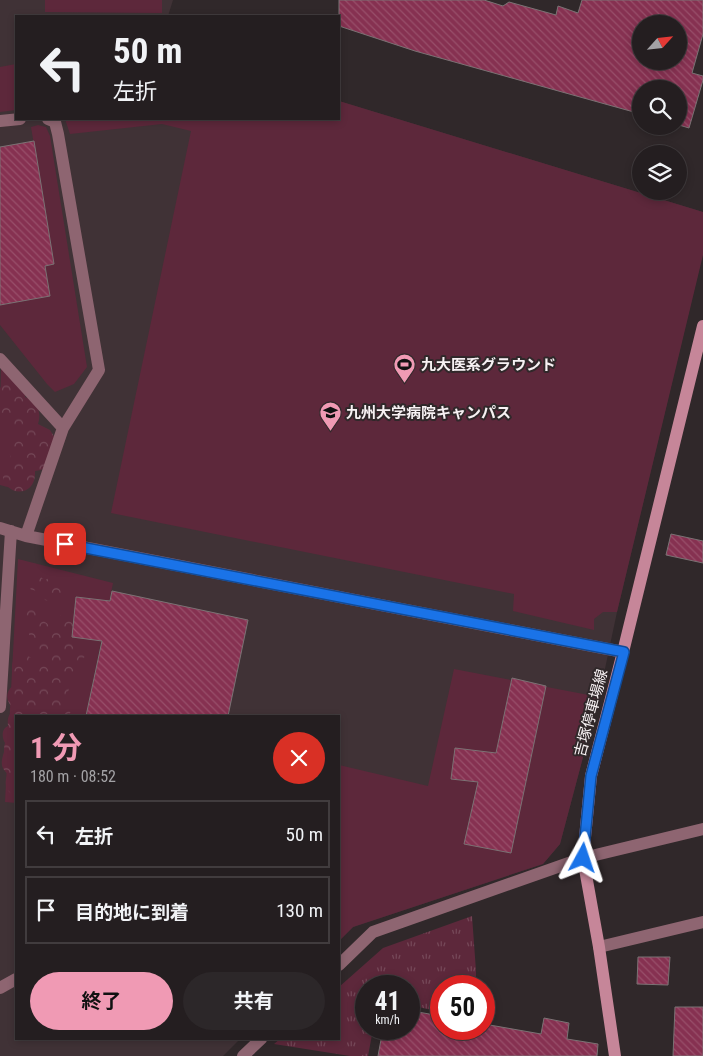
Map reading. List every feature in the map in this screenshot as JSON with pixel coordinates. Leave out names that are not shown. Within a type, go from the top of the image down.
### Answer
[{"type":"main road","name":"吉塚停車場線","points":[[615,1056],[599,947],[583,858],[591,776],[624,652],[703,326]]},
{"type":"street","points":[[0,121],[15,120]]},
{"type":"street","points":[[26,536],[62,428],[99,370],[58,134],[55,122],[50,120]]},
{"type":"street","points":[[0,359],[62,428]]},
{"type":"street","points":[[0,707],[6,530],[26,536],[624,652]]},
{"type":"street","points":[[340,964],[373,932],[583,858],[703,829]]},
{"type":"street","points":[[599,947],[703,922]]},
{"type":"street","points":[[0,988],[15,980]]},
{"type":"street","points":[[243,1056],[260,1040]]},
{"type":"shaded area","name":"九州大学病院キャンパス","points":[[0,0],[173,0],[168,15],[15,15],[15,120],[340,120],[340,101],[632,190],[632,200],[664,200],[703,212],[703,253],[617,612],[599,697],[560,844],[543,864],[353,927],[340,940],[340,715],[15,715],[15,1040],[239,1040],[223,1056],[0,1056]]},
{"type":"green space","points":[[45,0],[162,0],[162,13],[45,12]]},
{"type":"green space","points":[[15,64],[15,110],[0,112],[0,67]]},
{"type":"green space","name":"九大医系グラウンド","points":[[340,101],[632,190],[632,200],[664,200],[703,212],[703,255],[617,612],[603,612],[594,619],[594,630],[513,611],[514,594],[111,513],[191,131],[162,124],[70,134],[65,120],[340,120]]},
{"type":"green space","points":[[38,125],[46,127],[50,136],[87,367],[74,384],[55,392],[0,325],[0,305],[50,296],[45,266],[54,264],[31,127]]},
{"type":"green space","points":[[1,368],[25,393],[25,397],[33,401],[38,407],[38,424],[50,430],[55,438],[49,465],[35,471],[34,480],[30,487],[18,492],[12,490],[3,478],[2,467],[11,458],[9,444],[15,430],[10,427],[5,416],[0,417]]},
{"type":"green space","points":[[0,387],[31,415],[22,491],[0,485]]},
{"type":"green space","points":[[18,559],[113,583],[86,715],[15,715],[15,803],[5,802]]},
{"type":"green space","points":[[34,575],[38,575],[45,580],[53,577],[60,579],[64,583],[65,589],[61,600],[54,602],[45,600],[40,591],[31,590],[28,582]]},
{"type":"green space","points":[[29,606],[37,608],[45,622],[52,626],[60,616],[70,616],[77,623],[75,637],[85,645],[86,651],[84,658],[75,662],[73,672],[65,677],[69,687],[64,697],[71,705],[69,715],[15,715],[15,795],[6,787],[8,774],[2,764],[5,743],[3,739],[4,729],[8,726],[11,712],[15,709],[11,706],[7,694],[11,687],[20,684],[21,680],[12,670],[12,664],[19,656],[24,655],[30,657],[36,663],[38,662],[35,653],[38,646],[30,639],[29,622],[23,614]]},
{"type":"green space","points":[[454,669],[599,697],[560,844],[543,864],[353,927],[340,940],[340,765],[428,786]]},
{"type":"green space","points":[[472,916],[476,975],[430,975],[430,1010],[420,1007],[420,975],[355,975],[355,1040],[371,1040],[368,1056],[350,1056],[274,1044],[279,1040],[340,1040],[340,986],[383,948]]},
{"type":"building","points":[[339,0],[484,0],[503,6],[509,2],[556,15],[558,6],[578,13],[582,0],[703,0],[703,34],[692,73],[703,76],[703,80],[689,128],[687,127],[687,80],[632,80],[632,111],[415,51],[340,26]]},
{"type":"building","points":[[34,141],[54,264],[45,266],[50,296],[0,305],[0,147]]},
{"type":"building","points":[[671,534],[703,541],[703,563],[666,555]]},
{"type":"building","points":[[112,591],[248,620],[228,715],[86,715],[102,641],[72,637],[76,597],[110,601]]},
{"type":"building","points":[[512,678],[546,686],[511,853],[464,844],[478,782],[451,779],[455,748],[496,753]]},
{"type":"building","points":[[638,957],[670,957],[668,985],[637,984]]},
{"type":"building","points":[[675,1007],[703,1007],[703,1056],[673,1056]]},
{"type":"building","points":[[420,1012],[430,1014],[430,1040],[495,1040],[495,1026],[541,1034],[544,1018],[569,1023],[567,1039],[598,1044],[597,1056],[378,1056],[381,1040],[420,1040]]},
{"type":"place","name":"九大医系グラウンド","points":[[405,384]]},
{"type":"place","name":"九州大学病院キャンパス","points":[[330,432]]},
{"type":"route","points":[[65,544],[624,652],[591,776],[583,858]]}]
